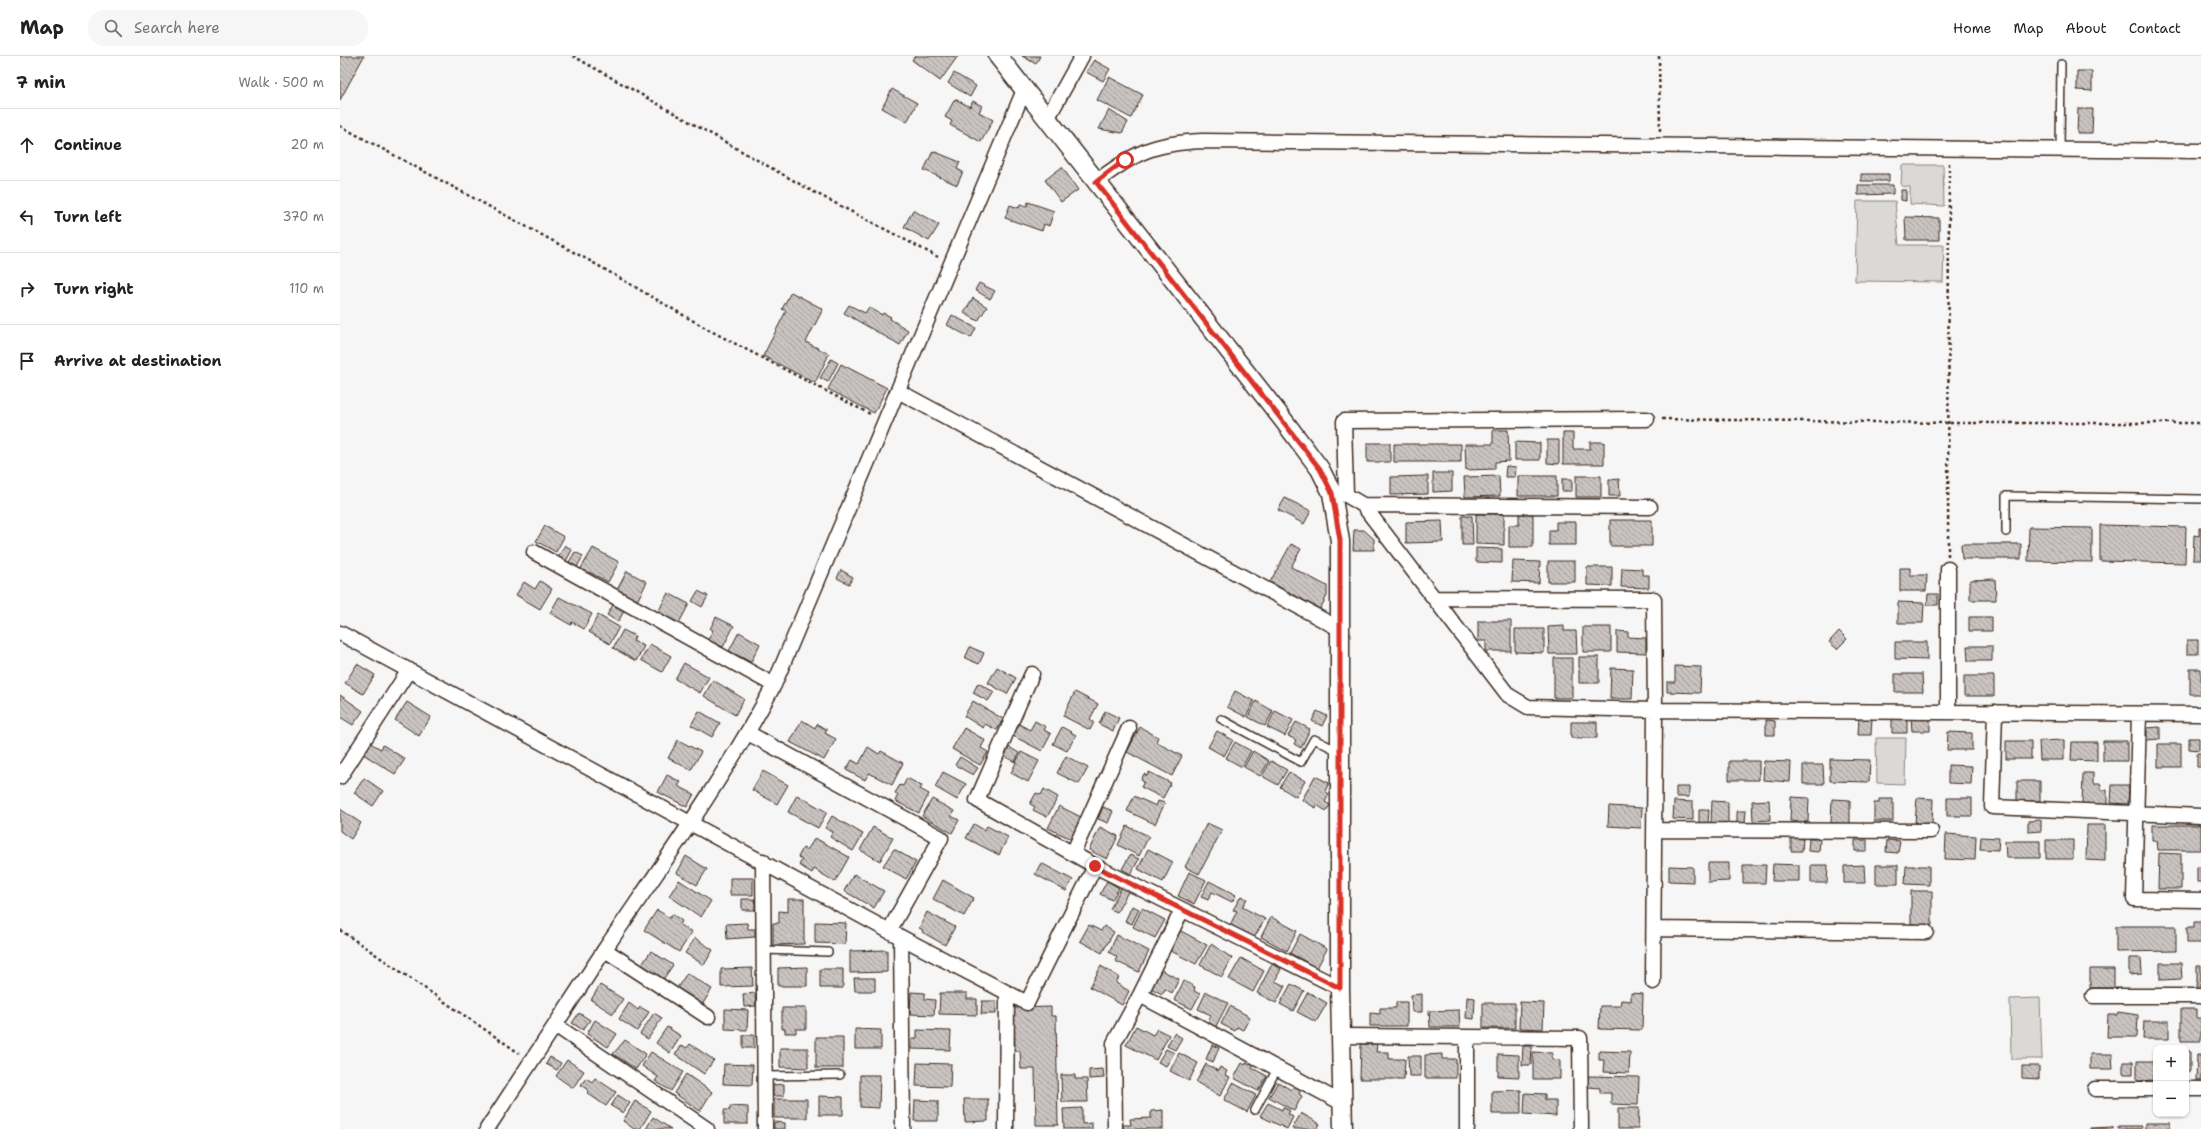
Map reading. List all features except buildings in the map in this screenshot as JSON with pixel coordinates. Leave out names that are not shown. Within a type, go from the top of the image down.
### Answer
[{"type":"street","points":[[998,56],[1284,421],[1339,494],[1362,504],[1650,507]]},
{"type":"street","points":[[1047,119],[1082,56]]},
{"type":"street","points":[[487,1129],[605,950],[691,824],[748,733],[774,685],[898,391],[950,263],[1024,90]]},
{"type":"street","points":[[1096,182],[1125,160],[1148,149],[1174,142],[1660,145],[2201,151]]},
{"type":"street","points":[[898,391],[1340,629]]},
{"type":"street","points":[[1343,1129],[1340,988],[1339,494],[1344,422],[1647,419]]},
{"type":"street","points":[[1362,504],[1508,695],[1528,707],[1656,710],[2201,714]]},
{"type":"street","points":[[534,552],[774,685]]},
{"type":"street","points":[[1948,569],[1948,711]]},
{"type":"street","points":[[1435,598],[1654,599],[1656,710],[1653,982]]},
{"type":"street","points":[[340,633],[691,824],[763,861],[895,934],[1027,1003],[1095,866]]},
{"type":"street","points":[[340,777],[409,670]]},
{"type":"street","points":[[1032,674],[976,800],[1095,866],[1340,988]]},
{"type":"street","points":[[1995,712],[1992,807],[2201,816]]},
{"type":"street","points":[[2139,714],[2135,814],[2134,899],[2201,900]]},
{"type":"street","points":[[1073,853],[1129,728]]},
{"type":"street","points":[[748,733],[941,838],[895,934],[903,1129]]},
{"type":"street","points":[[1654,830],[1931,831]]},
{"type":"street","points":[[763,861],[765,1129]]},
{"type":"street","points":[[1115,1129],[1114,1043],[1140,995],[1182,910]]},
{"type":"street","points":[[1654,929],[1926,932]]},
{"type":"street","points":[[605,950],[708,1017]]},
{"type":"street","points":[[1006,1129],[1007,993]]},
{"type":"street","points":[[1140,995],[1342,1103]]},
{"type":"street","points":[[2093,996],[2201,996]]},
{"type":"street","points":[[555,1026],[707,1129]]},
{"type":"street","points":[[1342,1036],[1580,1038],[1581,1129]]},
{"type":"street","points":[[1467,1038],[1467,1129]]},
{"type":"street","points":[[2096,1089],[2153,1089]]},
{"type":"street","points":[[2189,1089],[2201,1089]]},
{"type":"lane","points":[[2060,150],[2061,64]]},
{"type":"lane","points":[[2006,532],[2006,496],[2201,499]]},
{"type":"lane","points":[[1221,719],[1301,762],[1314,739],[1340,752]]},
{"type":"lane","points":[[764,950],[828,952]]},
{"type":"lane","points":[[1255,1110],[1277,1069]]},
{"type":"lane","points":[[764,1076],[840,1075]]},
{"type":"path","points":[[573,56],[812,191],[950,263]]},
{"type":"path","points":[[1659,56],[1660,145]]},
{"type":"path","points":[[340,126],[592,262],[709,330],[884,422]]},
{"type":"path","points":[[1948,569],[1949,148]]},
{"type":"path","points":[[1647,419],[1948,423],[2201,424]]},
{"type":"path","points":[[340,930],[531,1061]]},
{"type":"shaded area","points":[[1902,165],[1943,165],[1944,206],[1910,204],[1910,187],[1901,186]]},
{"type":"shaded area","points":[[1857,201],[1895,201],[1899,245],[1944,245],[1943,282],[1855,281]]},
{"type":"shaded area","points":[[1876,738],[1906,738],[1905,784],[1877,783]]},
{"type":"shaded area","points":[[2040,998],[2042,1059],[2011,1059],[2010,999]]},
{"type":"route","points":[[1095,866],[1340,988],[1340,540],[1332,493],[1320,469],[1284,421],[1096,182],[1125,160]]}]
